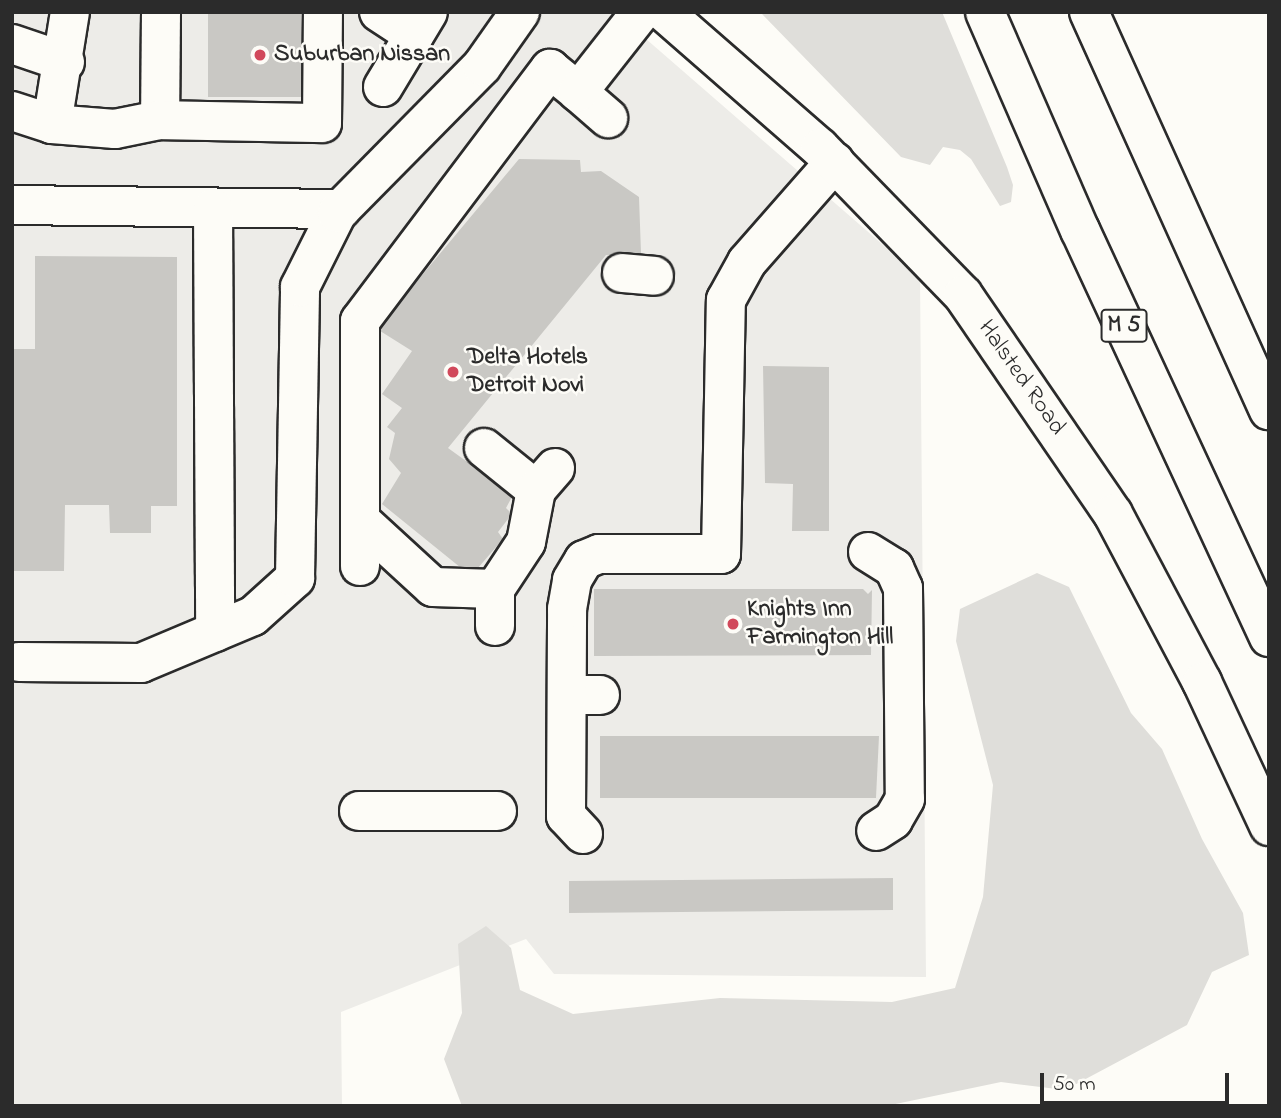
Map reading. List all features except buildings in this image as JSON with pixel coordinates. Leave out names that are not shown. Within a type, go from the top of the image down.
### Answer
[{"type":"main road","points":[[52,124],[65,62],[71,12]]},
{"type":"main road","points":[[160,120],[161,12]]},
{"type":"main road","points":[[12,111],[52,124],[115,129],[160,120],[322,123],[323,12]]},
{"type":"main road","points":[[379,12],[421,23],[383,87]]},
{"type":"main road","points":[[19,663],[141,663],[253,616],[295,578],[300,287],[341,209],[482,66],[520,12]]},
{"type":"main road","points":[[578,92],[641,12]]},
{"type":"main road","name":"Halsted Road","points":[[664,12],[835,162],[963,295],[1113,514],[1202,682],[1269,826]]},
{"type":"main road","name":"M 5","points":[[985,12],[1080,230],[1269,636]]},
{"type":"main road","points":[[1090,12],[1269,410]]},
{"type":"main road","points":[[12,44],[65,62]]},
{"type":"main road","points":[[360,566],[360,321],[550,69],[608,118]]},
{"type":"main road","points":[[583,834],[566,816],[583,695],[567,609],[572,580],[584,560],[599,554],[721,554],[726,300],[747,262],[835,162]]},
{"type":"main road","points":[[12,205],[341,209]]},
{"type":"main road","points":[[212,208],[215,632]]},
{"type":"main road","points":[[360,520],[433,596],[495,607],[527,542],[545,479],[484,448]]},
{"type":"main road","points":[[868,552],[894,568],[903,588],[892,693],[905,799],[893,820],[876,831]]},
{"type":"main road","points":[[359,811],[497,811]]},
{"type":"shaded area","points":[[12,12],[615,12],[920,277],[926,977],[554,974],[526,939],[341,1012],[342,1106],[12,1106]]},
{"type":"shaded area","points":[[760,12],[942,12],[1007,167],[1013,185],[1011,202],[1000,206],[971,159],[960,150],[943,147],[930,165],[901,157]]},
{"type":"shaded area","points":[[1037,573],[1069,587],[1131,713],[1162,749],[1202,839],[1243,913],[1249,955],[1212,972],[1187,1025],[1065,1090],[1001,1082],[886,1106],[462,1106],[444,1059],[462,1013],[458,944],[486,926],[511,948],[520,990],[573,1014],[720,998],[892,1002],[955,988],[983,897],[993,785],[956,641],[960,609]]},
{"type":"place","name":"Suburban Nissan","points":[[260,55]]},
{"type":"place","name":"Delta Hotels Detroit Novi","points":[[453,372]]},
{"type":"place","name":"Knights Inn Farmington Hill","points":[[733,624]]}]
